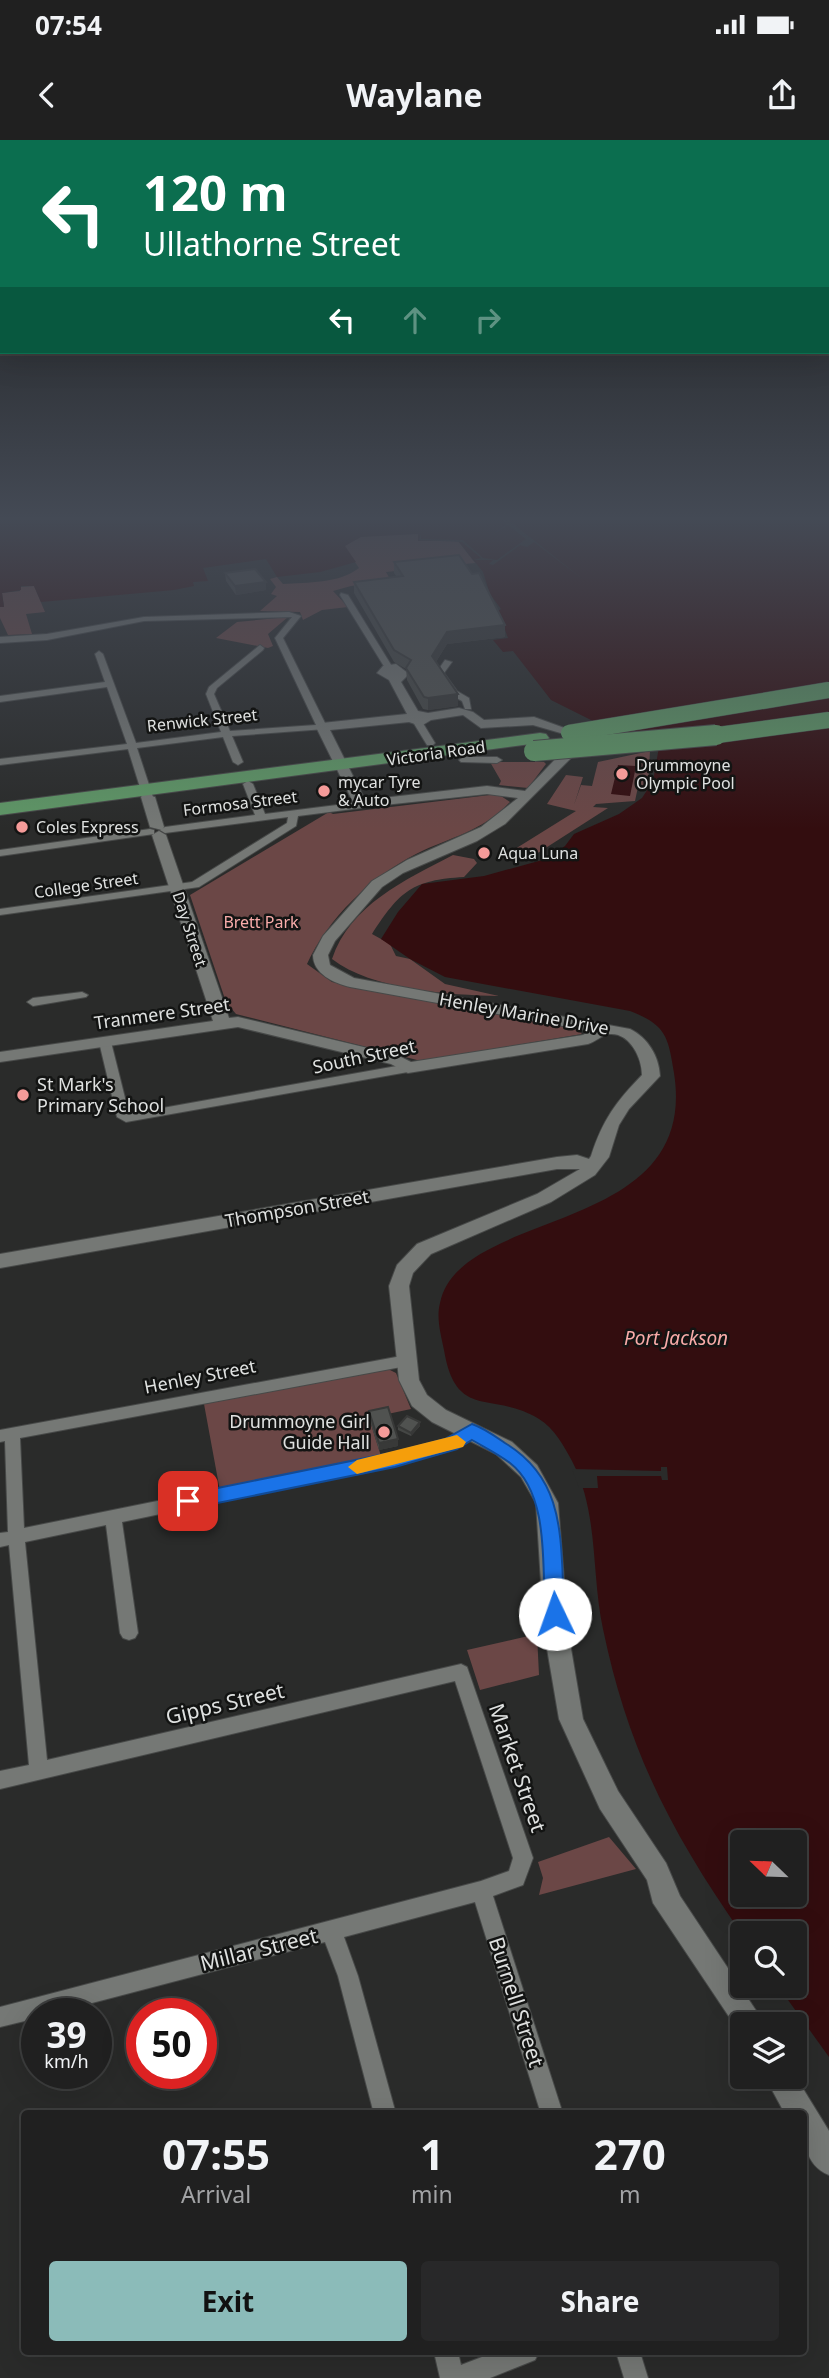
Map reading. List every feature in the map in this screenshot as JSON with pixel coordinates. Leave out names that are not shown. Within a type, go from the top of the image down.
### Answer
[{"type":"highway","name":"Victoria Road","points":[[343,769],[537,744],[829,690]]},
{"type":"highway","points":[[463,755],[482,740],[485,732],[475,716]]},
{"type":"highway","name":"Victoria Road","points":[[0,815],[147,794],[240,775],[343,769],[463,755],[515,741],[537,744],[687,739],[829,720]]},
{"type":"highway","points":[[515,741],[494,736],[492,731],[516,722]]},
{"type":"highway","name":"Victoria Road","points":[[0,809],[147,794]]},
{"type":"main road","name":"Henley Marine Drive","points":[[593,1167],[603,1150],[610,1125],[622,1106],[651,1076],[649,1061],[635,1038],[606,1028]]},
{"type":"main road","points":[[407,1361],[399,1286],[409,1262],[433,1244],[562,1189],[593,1167]]},
{"type":"street","points":[[0,640],[47,636],[136,620]]},
{"type":"street","points":[[292,620],[279,633],[279,638],[361,805]]},
{"type":"street","points":[[360,620],[393,673],[430,743]]},
{"type":"street","points":[[260,648],[213,687],[210,694],[228,734],[240,775],[261,818]]},
{"type":"street","name":"Day Street","points":[[99,654],[132,745],[176,889],[222,1023]]},
{"type":"street","points":[[448,662],[440,673],[454,693],[468,702],[475,716],[516,722],[543,722],[564,730]]},
{"type":"street","points":[[0,699],[110,684]]},
{"type":"street","name":"Renwick Street","points":[[0,762],[228,734],[416,718],[475,716]]},
{"type":"street","name":"Henley Marine Drive","points":[[569,753],[501,821],[401,869],[374,886],[322,947],[319,962],[328,972],[350,982],[606,1028]]},
{"type":"street","points":[[463,755],[497,760]]},
{"type":"street","name":"Formosa Street","points":[[0,853],[487,789],[528,795]]},
{"type":"street","name":"College Street","points":[[0,912],[195,885],[263,845],[292,824],[293,814]]},
{"type":"street","points":[[33,1002],[82,995]]},
{"type":"street","name":"Tranmere Street","points":[[0,1057],[237,1022],[397,1060],[408,1068]]},
{"type":"street","name":"South Street","points":[[105,1042],[125,1117],[588,1039],[606,1028]]},
{"type":"street","name":"Thompson Street","points":[[0,1261],[557,1163],[577,1161],[593,1167]]},
{"type":"street","points":[[407,1361],[409,1380],[419,1400],[439,1416],[472,1431],[517,1459],[529,1471],[547,1503],[556,1631],[565,1699],[580,1742],[609,1800],[617,1827],[631,1852],[669,1902],[740,2012]]},
{"type":"street","name":"Henley Street","points":[[6,1434],[407,1361]]},
{"type":"street","points":[[0,1540],[395,1460],[451,1444],[472,1431]]},
{"type":"street","points":[[6,1434],[39,1771]]},
{"type":"street","points":[[113,1518],[130,1633]]},
{"type":"street","name":"Gipps Street","points":[[0,1780],[461,1672]]},
{"type":"street","name":"Market Street","points":[[461,1672],[521,1850],[522,1868],[516,1878]]},
{"type":"street","name":"Millar Street","points":[[0,2017],[332,1932],[481,1891],[516,1878]]},
{"type":"street","name":"Burnell Street","points":[[481,1891],[551,2110]]},
{"type":"street","points":[[332,1932],[348,1976],[384,2110]]},
{"type":"street","points":[[787,2089],[799,2110]]},
{"type":"street","points":[[807,2123],[829,2160]]},
{"type":"street","points":[[447,2355],[452,2378]]},
{"type":"street","points":[[458,2378],[519,2355]]},
{"type":"street","points":[[629,2355],[636,2378]]},
{"type":"green space","points":[[1,620],[28,620],[32,634],[8,635]]},
{"type":"green space","points":[[284,620],[268,634],[273,646],[268,648],[216,638],[237,622]]},
{"type":"green space","points":[[650,751],[648,788],[638,787],[635,801],[596,804],[593,807],[608,808],[530,858],[515,849],[576,811],[547,804],[566,775],[583,777],[574,805],[581,785],[592,786],[598,762]]},
{"type":"green space","points":[[490,762],[546,764],[528,788],[499,785],[501,781]]},
{"type":"green space","name":"Brett Park","points":[[498,794],[510,802],[488,821],[399,863],[352,900],[327,931],[307,964],[332,982],[576,1028],[582,1034],[421,1061],[236,1014],[226,1002],[190,895],[329,812],[333,814]]},
{"type":"green space","points":[[453,855],[474,859],[477,863],[464,877],[432,881],[409,890],[391,907],[372,934],[390,944],[396,956],[410,959],[445,984],[499,996],[435,992],[389,984],[368,978],[332,959],[340,940],[352,923],[381,896]]},
{"type":"green space","points":[[386,1368],[396,1373],[411,1409],[369,1418],[381,1456],[220,1491],[204,1404]]},
{"type":"green space","points":[[537,1634],[539,1675],[480,1690],[467,1650]]},
{"type":"green space","points":[[609,1837],[636,1869],[539,1895],[543,1878],[538,1862]]},
{"type":"water","name":"Port Jackson","points":[[501,620],[829,620],[829,2057],[807,2026],[807,2012],[797,2012],[787,1998],[807,1998],[807,1921],[733,1921],[674,1825],[640,1752],[613,1673],[599,1608],[587,1501],[572,1461],[554,1432],[539,1419],[522,1411],[467,1396],[457,1387],[444,1350],[439,1326],[440,1303],[457,1272],[489,1249],[617,1193],[651,1165],[672,1126],[674,1073],[670,1050],[663,1033],[651,1021],[630,1011],[445,977],[410,959],[381,939],[398,912],[422,884],[484,876],[546,859],[565,846],[574,834],[619,814],[642,798],[653,781],[659,747],[613,731],[551,700],[513,651],[503,652],[493,640],[508,638]]},
{"type":"water","points":[[618,765],[636,766],[630,796],[611,794]]},
{"type":"pier","points":[[661,1467],[667,1467],[668,1480],[662,1480],[661,1476],[597,1476],[598,1488],[579,1488],[572,1469],[661,1471]]},
{"type":"building","points":[[377,620],[503,620],[505,625],[447,632],[432,656],[458,694],[424,697],[406,668],[411,660],[394,650]]},
{"type":"building","name":"Drummoyne Girl Guide Hall","points":[[388,1407],[398,1439],[379,1443],[369,1411]]},
{"type":"building","points":[[407,1416],[420,1422],[411,1433],[398,1426]]},
{"type":"slow traffic","points":[[357,1467],[395,1460],[457,1442]]},
{"type":"place","name":"Drummoyne Olympic Pool","points":[[622,774]]},
{"type":"place","name":"mycar Tyre & Auto","points":[[324,791]]},
{"type":"place","name":"Coles Express","points":[[22,827]]},
{"type":"place","name":"Aqua Luna","points":[[484,853]]},
{"type":"place","name":"St Mark's Primary School","points":[[23,1095]]},
{"type":"place","name":"Drummoyne Girl Guide Hall","points":[[384,1432]]},
{"type":"route","points":[[188,1501],[395,1460],[451,1444],[472,1431],[504,1448],[517,1459],[529,1471],[547,1503],[555,1614]]}]
